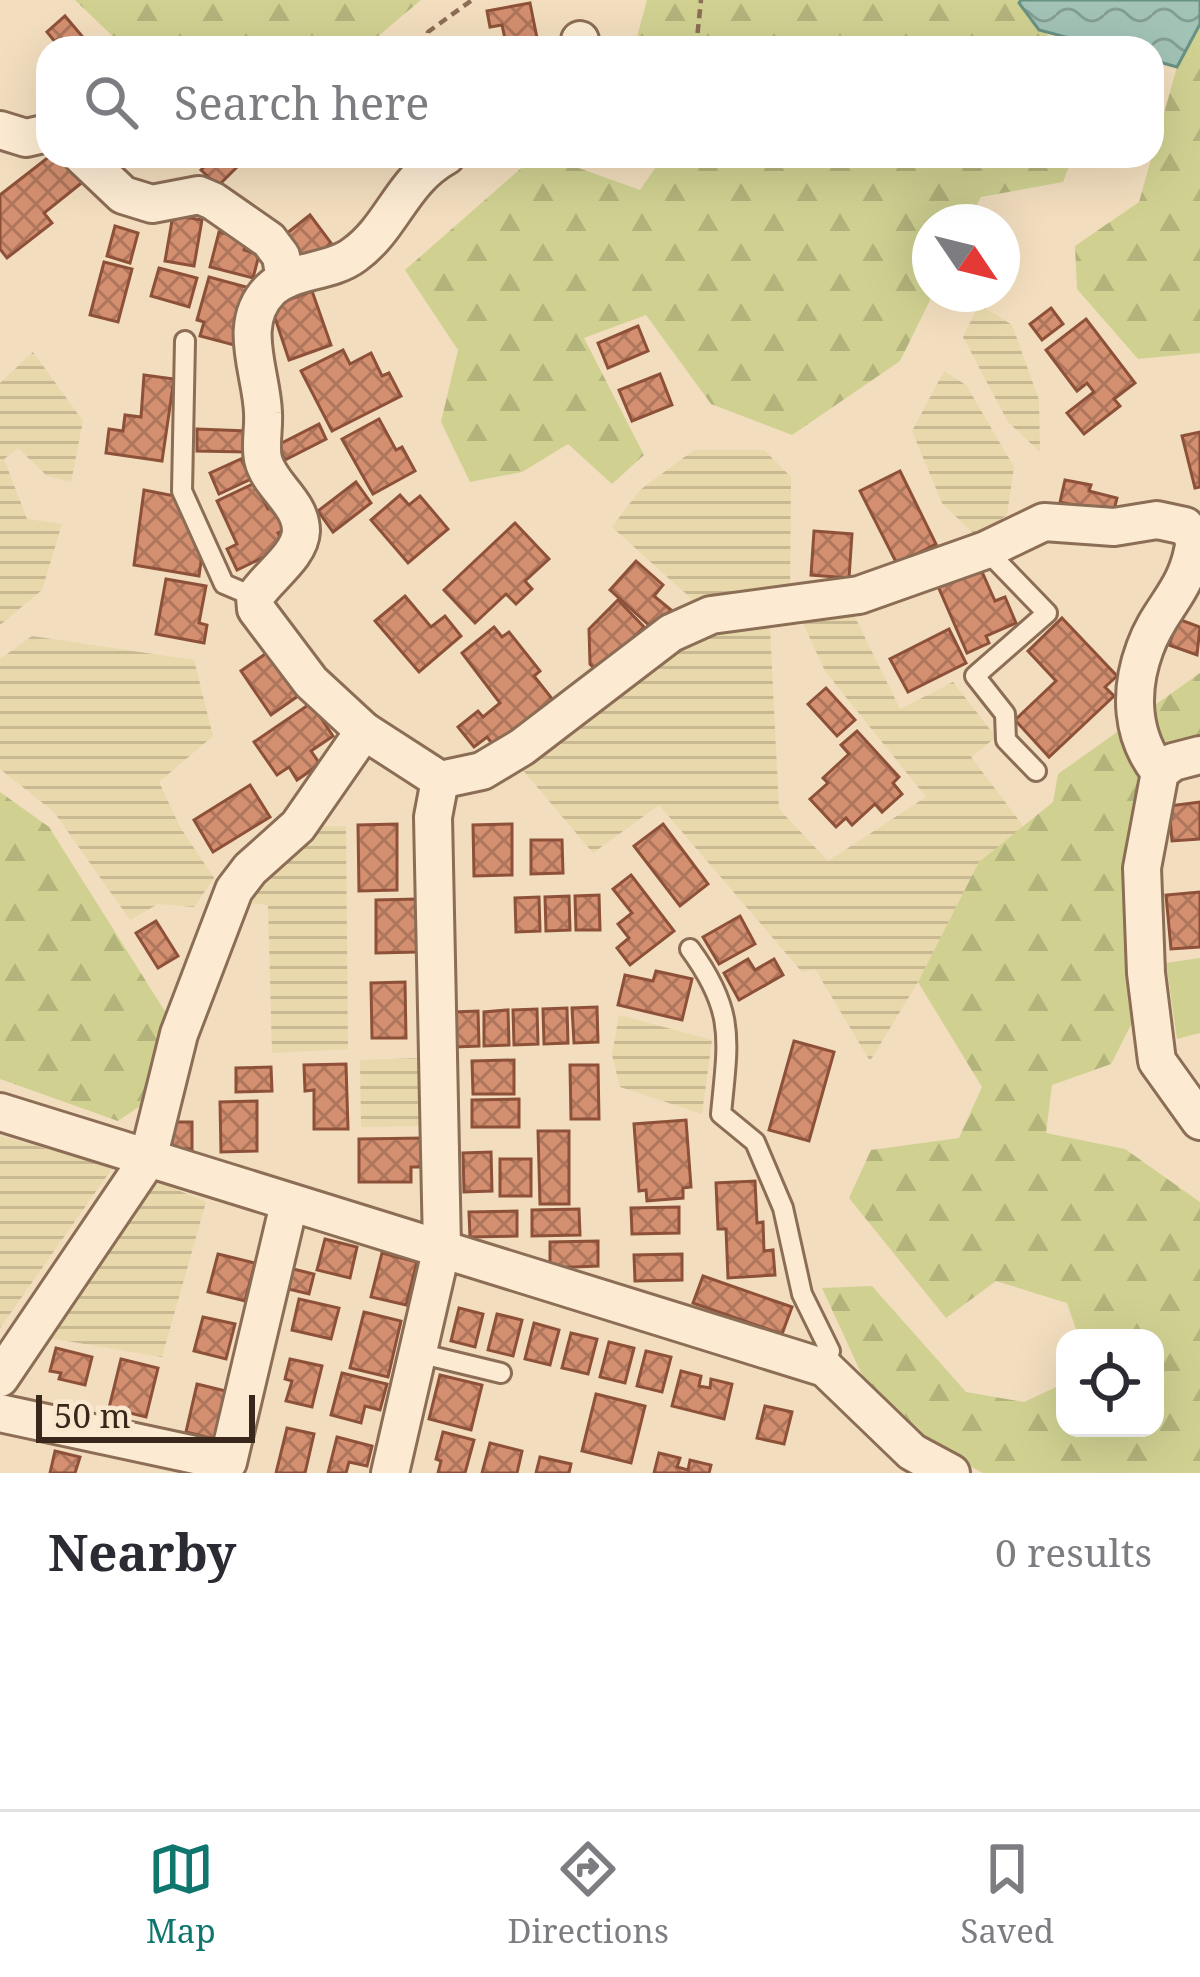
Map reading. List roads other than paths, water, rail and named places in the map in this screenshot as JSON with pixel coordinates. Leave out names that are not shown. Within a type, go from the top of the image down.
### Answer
[{"type":"street","points":[[0,130],[26,138],[36,136]]},
{"type":"street","points":[[95,168],[123,195],[152,204],[199,195],[213,201],[268,240],[281,256],[285,280]]},
{"type":"street","points":[[425,168],[370,242],[351,258],[269,290],[259,308],[252,346],[263,411],[263,461],[297,512],[301,528],[299,543],[255,597],[256,610],[311,682],[364,731],[440,780],[482,771],[522,747],[671,633],[711,615],[859,595],[986,550],[1044,522],[1114,527],[1156,520],[1185,526],[1195,539],[1191,571],[1145,647],[1133,708],[1144,753],[1160,772]]},
{"type":"street","points":[[0,1378],[148,1159],[178,1034],[234,890],[298,826],[364,731]]},
{"type":"street","points":[[1200,755],[1173,762],[1160,772],[1142,868],[1146,973],[1157,1060],[1200,1121]]},
{"type":"street","points":[[390,1473],[442,1247],[433,817],[440,780]]},
{"type":"street","points":[[0,1112],[825,1368],[907,1462],[951,1473]]},
{"type":"street","points":[[0,1413],[228,1462],[290,1204]]},
{"type":"lane","points":[[185,341],[182,491],[224,584],[255,597]]},
{"type":"lane","points":[[986,550],[1047,614],[974,676],[1004,714],[1006,740],[1036,771]]},
{"type":"lane","points":[[690,949],[712,979],[729,1030],[721,1114],[754,1142],[783,1208],[802,1294],[830,1351],[825,1368]]},
{"type":"lane","points":[[418,1353],[500,1373]]},
{"type":"water","points":[[1200,0],[1200,24],[1177,67],[1164,63],[1164,36],[1062,36],[1039,30],[1019,3]]}]
